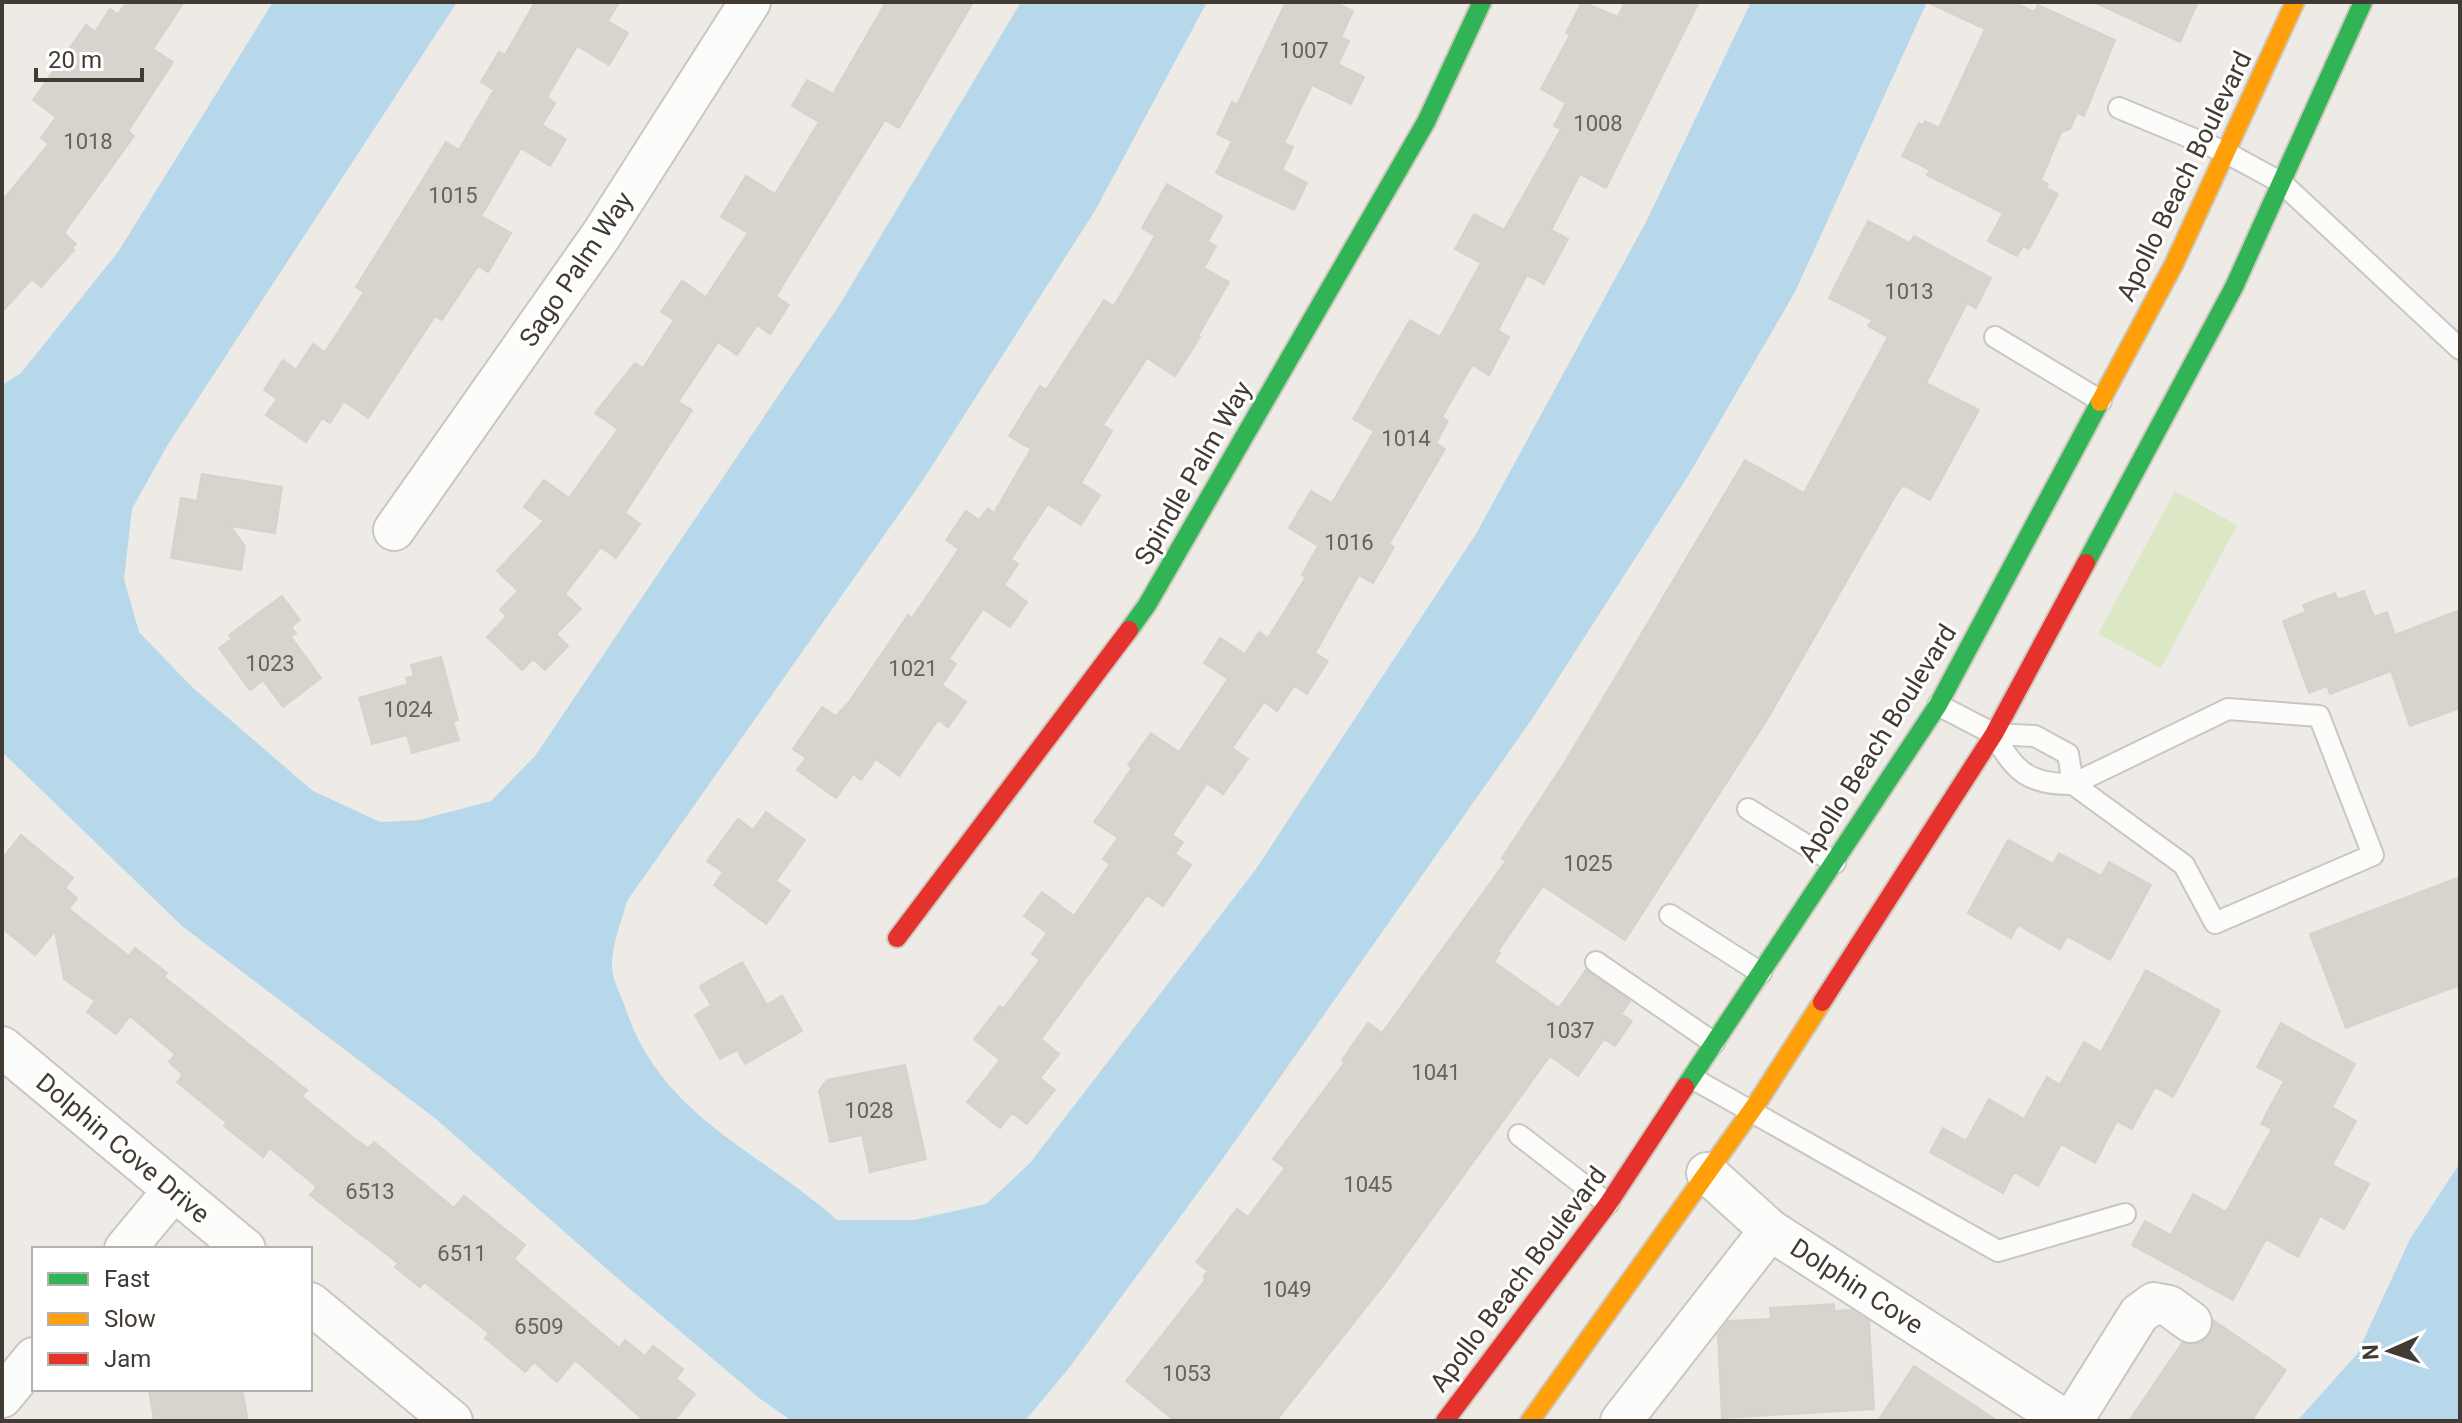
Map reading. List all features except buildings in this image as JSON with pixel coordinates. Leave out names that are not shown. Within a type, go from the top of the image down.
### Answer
[{"type":"main road","name":"Spindle Palm Way","points":[[897,938],[1147,605],[1426,122],[1482,2]]},
{"type":"main road","name":"Apollo Beach Boulevard","points":[[1445,1421],[1608,1204],[1938,705],[2174,264],[2295,2]]},
{"type":"main road","points":[[1530,1421],[1751,1111],[1994,734],[2234,287],[2363,2]]},
{"type":"street","name":"Sago Palm Way","points":[[394,530],[602,234],[750,2]]},
{"type":"street","name":"Dolphin Cove Drive","points":[[2,1047],[243,1247]]},
{"type":"street","points":[[1707,1173],[1770,1230]]},
{"type":"street","points":[[127,1247],[174,1190]]},
{"type":"street","name":"Dolphin Cove","points":[[1621,1421],[1770,1230],[2069,1421]]},
{"type":"street","points":[[2069,1421],[2139,1314],[2154,1303],[2169,1306],[2191,1322]]},
{"type":"street","points":[[312,1305],[452,1421]]},
{"type":"street","points":[[2,1397],[32,1360]]},
{"type":"lane","points":[[2119,108],[2225,152],[2282,183],[2460,349]]},
{"type":"lane","points":[[1995,337],[2101,401]]},
{"type":"lane","points":[[1938,705],[1994,734],[2035,736],[2068,754],[2073,784],[2184,865],[2215,923],[2373,855],[2319,716],[2228,709],[2073,784],[2045,784],[2011,765],[1994,734]]},
{"type":"lane","points":[[1748,809],[1835,863]]},
{"type":"lane","points":[[1670,915],[1761,973]]},
{"type":"lane","points":[[1596,962],[1714,1043]]},
{"type":"lane","points":[[1692,1078],[1998,1251],[2125,1214]]},
{"type":"lane","points":[[1519,1135],[1608,1204]]},
{"type":"green space","points":[[2175,491],[2237,525],[2161,668],[2098,634]]},
{"type":"water","points":[[273,2],[457,2],[167,446],[132,509],[124,579],[139,632],[192,687],[313,791],[380,822],[419,820],[491,801],[535,756],[840,304],[1021,2],[1207,2],[1096,209],[923,480],[627,901],[615,942],[613,977],[641,1045],[662,1077],[687,1104],[837,1220],[914,1220],[986,1204],[1030,1163],[1256,869],[1476,534],[1647,220],[1751,2],[1927,2],[1795,292],[1688,476],[1532,719],[1219,1164],[1069,1368],[1025,1421],[792,1421],[759,1398],[617,1278],[436,1119],[182,926],[2,752],[2,385],[21,373],[118,252]]},
{"type":"water","points":[[2460,1163],[2460,1421],[2297,1421],[2357,1354],[2410,1239]]},
{"type":"traffic: fast","points":[[1129,630],[1147,605],[1426,122],[1482,2]]},
{"type":"traffic: fast","points":[[2086,563],[2234,287],[2363,2]]},
{"type":"traffic: fast","points":[[1685,1087],[1938,705],[2100,402]]},
{"type":"traffic: slow","points":[[2100,402],[2174,264],[2295,2]]},
{"type":"traffic: slow","points":[[1530,1421],[1757,1103],[1822,1002]]},
{"type":"traffic: jam","points":[[1822,1002],[1994,734],[2086,563]]},
{"type":"traffic: jam","points":[[897,938],[1129,630]]},
{"type":"traffic: jam","points":[[1445,1421],[1608,1204],[1685,1087]]}]
